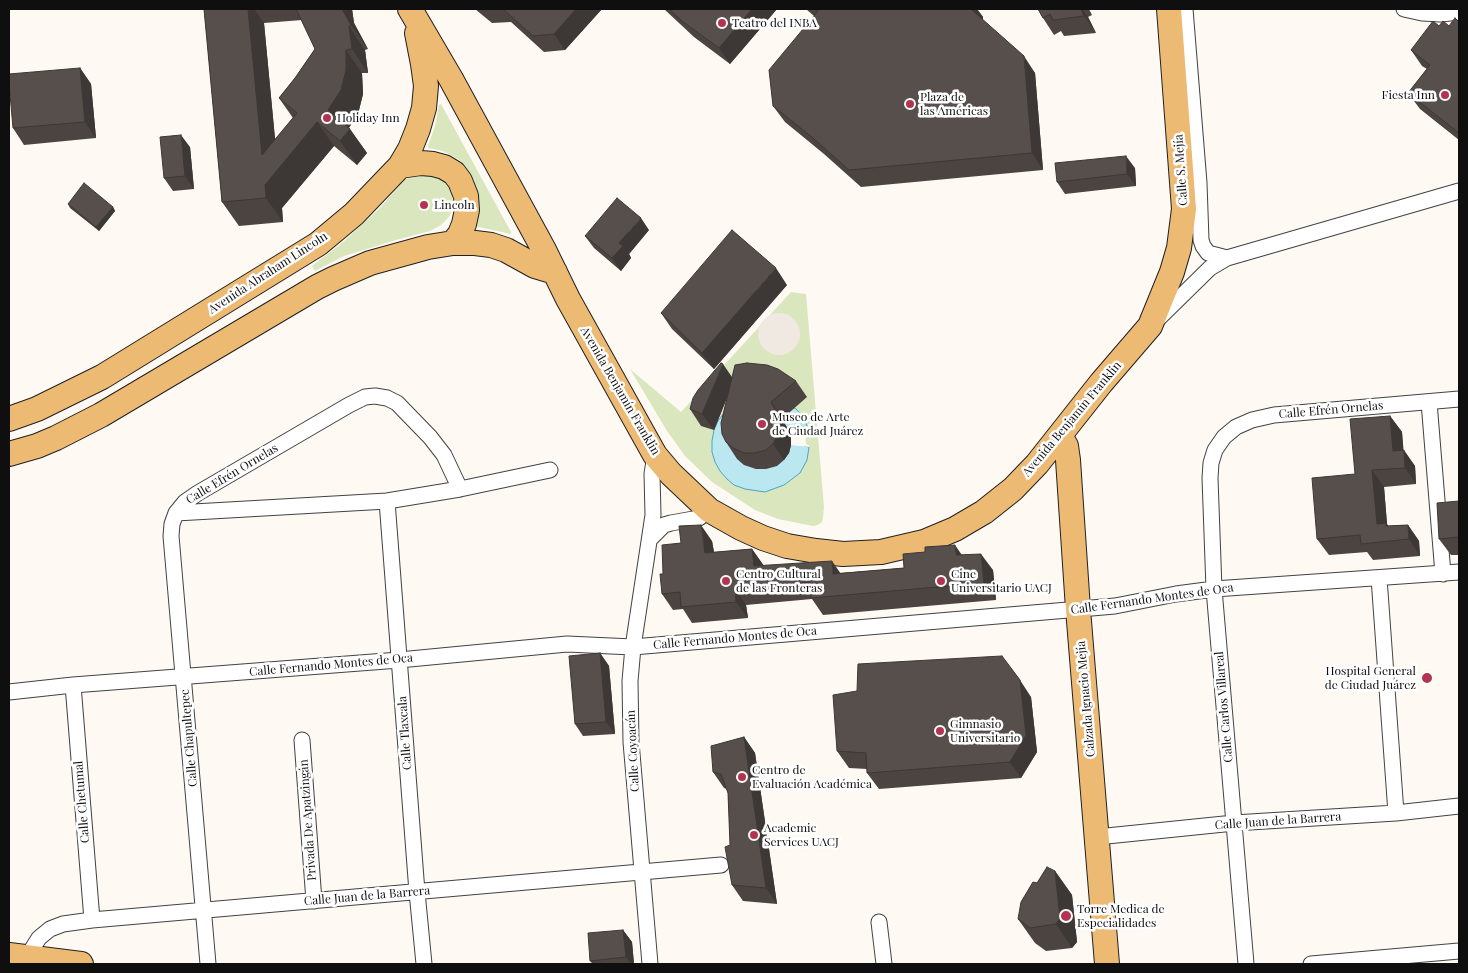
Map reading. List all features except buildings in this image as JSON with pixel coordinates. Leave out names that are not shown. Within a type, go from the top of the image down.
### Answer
[{"type":"main road","name":"Calle S. Mejía","points":[[1150,326],[1172,272],[1179,248],[1184,209],[1169,9]]},
{"type":"main road","name":"Avenida Benjamín Franklin","points":[[412,12],[452,79],[544,250],[568,299],[655,455],[671,474],[709,510],[740,528],[763,538],[787,546],[843,554],[899,549],[932,539],[955,529],[984,512],[1013,489],[1037,464],[1100,383],[1150,326]]},
{"type":"main road","name":"Avenida Abraham Lincoln","points":[[9,419],[38,409],[102,377],[318,244],[354,214],[400,166],[410,149],[418,129],[424,108],[426,86],[424,64],[412,12]]},
{"type":"main road","points":[[400,166],[421,163],[433,164],[444,167],[454,173],[460,181],[466,196],[467,210],[460,234],[453,243]]},
{"type":"main road","points":[[9,454],[56,438],[101,415],[333,279],[370,263],[428,247],[453,243],[475,243],[491,245],[518,256],[535,266],[555,272]]},
{"type":"main road","name":"Calzada Ignacio Mejía","points":[[1060,436],[1066,446],[1068,460],[1078,610],[1107,964]]},
{"type":"main road","points":[[18,956],[81,964]]},
{"type":"street","points":[[1185,9],[1199,183],[1201,240],[1208,253],[1227,258]]},
{"type":"street","points":[[1404,9],[1422,13],[1441,14],[1459,12]]},
{"type":"street","name":"Avenida Benjamín Franklin","points":[[1150,326],[1210,268],[1227,258],[1459,191]]},
{"type":"street","name":"Calle Efrén Ornelas","points":[[176,513],[185,502],[198,493],[349,405],[365,397],[375,396],[387,398],[397,403],[430,437],[444,455],[460,489]]},
{"type":"street","name":"Calle Efrén Ornelas","points":[[1215,450],[1224,437],[1236,427],[1252,420],[1274,415],[1459,399]]},
{"type":"street","points":[[1429,402],[1443,574]]},
{"type":"street","name":"Calle Carlos Villareal","points":[[1215,450],[1211,463],[1210,478],[1214,589],[1246,964]]},
{"type":"street","name":"Calle Coyoacán","points":[[650,964],[631,742],[630,681],[633,646],[653,515],[652,474],[655,455]]},
{"type":"street","name":"Calle Efrén Ornelas","points":[[176,513],[387,501],[460,489],[550,470]]},
{"type":"street","name":"Calle Tlaxcala","points":[[387,501],[424,964]]},
{"type":"street","points":[[650,539],[664,525],[671,522],[699,518],[709,510]]},
{"type":"street","name":"Calle Chapultepec","points":[[176,513],[172,524],[171,536],[208,964]]},
{"type":"street","name":"Calle Fernando Montes de Oca","points":[[9,692],[72,685],[399,660],[567,644],[633,646],[1078,610],[1115,606],[1176,594],[1214,589],[1459,572]]},
{"type":"street","points":[[1379,578],[1396,813]]},
{"type":"street","name":"Calle Chetumal","points":[[72,685],[92,920]]},
{"type":"street","name":"Privada De Apatzingán","points":[[302,740],[314,901]]},
{"type":"street","name":"Calle Juan de la Barrera","points":[[1097,838],[1234,823],[1396,813],[1459,806]]},
{"type":"street","name":"Calle Juan de la Barrera","points":[[18,956],[50,929],[63,924],[92,920],[721,864]]},
{"type":"street","points":[[879,922],[884,964]]},
{"type":"street","points":[[1311,964],[1459,951]]},
{"type":"green space","points":[[441,104],[511,234],[474,226],[478,203],[477,190],[471,174],[461,161],[443,151],[428,148],[439,105]]},
{"type":"green space","points":[[427,171],[447,182],[452,192],[453,207],[449,217],[441,225],[430,231],[344,256],[315,271],[312,266],[342,243],[380,208],[404,180],[417,173]]},
{"type":"green space","points":[[791,292],[806,294],[824,507],[822,522],[813,526],[778,519],[755,510],[712,482],[685,456],[667,431],[630,369],[681,412]]},
{"type":"shaded area","points":[[775,313],[783,313],[794,319],[800,334],[794,349],[783,355],[775,355],[764,349],[758,338],[758,330],[764,319]]},
{"type":"water","points":[[729,406],[795,408],[804,418],[807,426],[802,427],[804,446],[809,447],[807,460],[800,473],[784,485],[765,492],[745,489],[734,485],[727,479],[715,462],[712,452],[712,441],[718,421]]},
{"type":"pier","points":[[807,426],[805,429],[806,444],[809,447],[791,445],[789,431]]},
{"type":"place","name":"Teatro del INBA","points":[[722,23]]},
{"type":"place","name":"Fiesta Inn","points":[[1445,95]]},
{"type":"place","name":"Plaza de las Américas","points":[[910,104]]},
{"type":"place","name":"Holiday Inn","points":[[327,118]]},
{"type":"place","name":"Lincoln","points":[[424,205]]},
{"type":"place","name":"Museo de Arte de Ciudad Juárez","points":[[762,424]]},
{"type":"place","name":"Centro Cultural de las Fronteras","points":[[726,581]]},
{"type":"place","name":"Cine Universitario UACJ","points":[[941,581]]},
{"type":"place","name":"Hospital General de Ciudad Juárez","points":[[1427,678]]},
{"type":"place","name":"Gimnasio Universitario","points":[[940,731]]},
{"type":"place","name":"Centro de Evaluación Académica","points":[[742,777]]},
{"type":"place","name":"Academic Services UACJ","points":[[754,835]]},
{"type":"place","name":"Torre Medica de Especialidades","points":[[1066,916]]}]
